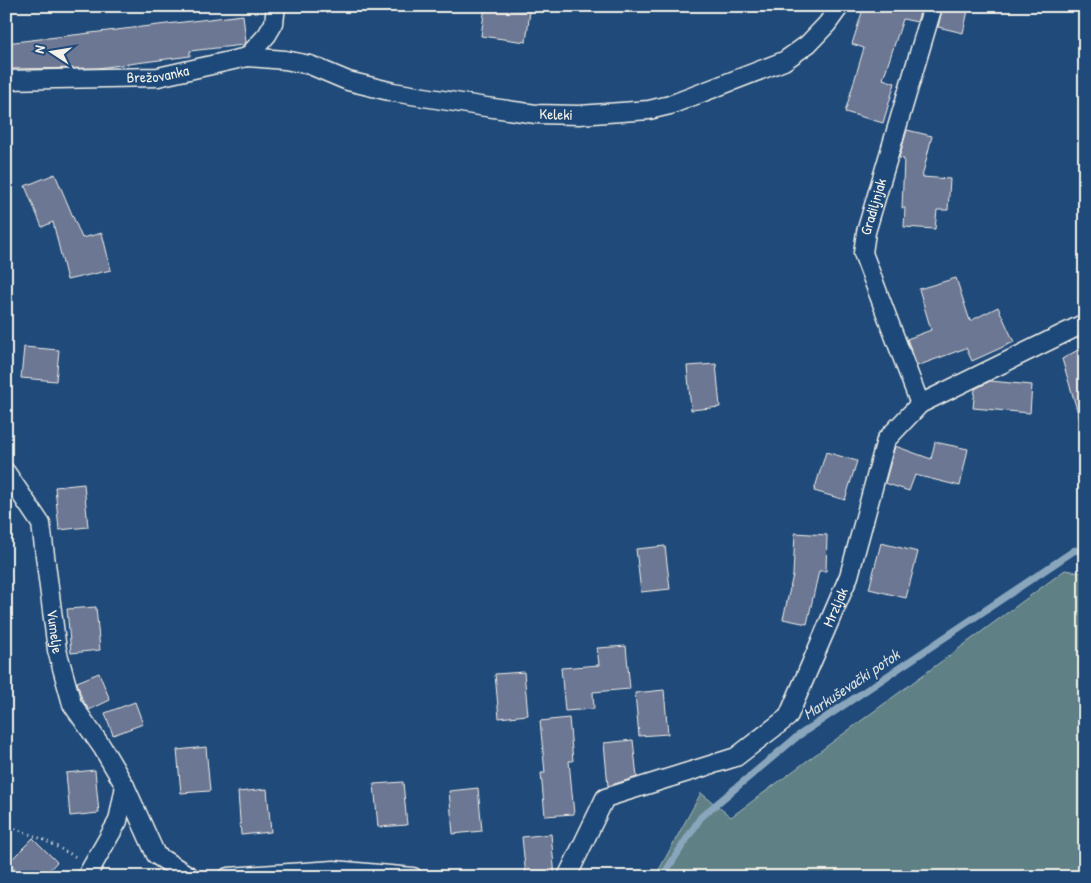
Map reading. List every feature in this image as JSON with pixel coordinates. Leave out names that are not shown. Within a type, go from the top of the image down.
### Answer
[{"type":"street","points":[[247,57],[267,35],[274,23],[276,6]]},
{"type":"street","name":"Keleki","points":[[247,57],[285,60],[310,66],[348,82],[486,108],[536,114],[579,115],[649,110],[670,104],[784,61],[808,44],[827,24],[840,6]]},
{"type":"street","name":"Gradiljnjak","points":[[920,404],[863,253],[866,232],[933,6]]},
{"type":"street","name":"Brežovanka","points":[[6,80],[158,77],[247,57]]},
{"type":"street","name":"Mrzljak","points":[[567,877],[605,798],[736,757],[788,717],[849,576],[886,440],[920,404],[1085,323]]},
{"type":"street","name":"Vumelje","points":[[6,472],[41,524],[57,650],[72,704],[102,747],[125,786],[156,856],[191,877]]},
{"type":"street","points":[[89,871],[118,821],[125,786]]},
{"type":"street","points":[[228,877],[334,870],[413,877]]},
{"type":"path","points":[[6,825],[42,839],[89,871]]},
{"type":"green space","points":[[1065,570],[1085,573],[1085,877],[655,877],[701,793],[731,817]]},
{"type":"building","points":[[485,6],[530,11],[526,42],[481,36]]},
{"type":"building","points":[[864,6],[922,6],[917,22],[903,19],[883,79],[895,83],[883,123],[845,112],[864,48],[852,44]]},
{"type":"building","points":[[943,6],[969,6],[963,33],[938,27]]},
{"type":"building","points":[[243,15],[246,42],[243,45],[190,51],[190,56],[98,68],[6,69],[6,43]]},
{"type":"building","points":[[907,130],[932,136],[922,177],[950,179],[948,210],[937,210],[935,229],[904,227],[905,208],[902,208],[904,159],[899,158]]},
{"type":"building","points":[[55,174],[82,238],[102,233],[111,270],[67,280],[53,222],[42,227],[25,186]]},
{"type":"building","points":[[956,278],[970,321],[998,307],[1014,342],[972,361],[966,348],[917,366],[907,339],[931,330],[919,289]]},
{"type":"building","points":[[1085,346],[1085,419],[1080,420],[1062,359]]},
{"type":"building","points":[[24,347],[59,350],[56,381],[21,378]]},
{"type":"building","points":[[716,364],[720,407],[691,410],[687,366]]},
{"type":"building","points":[[990,381],[1032,385],[1030,413],[973,408],[975,389]]},
{"type":"building","points":[[935,442],[968,449],[960,486],[915,475],[909,491],[885,483],[895,446],[931,459]]},
{"type":"building","points":[[826,452],[857,461],[845,500],[814,491]]},
{"type":"building","points":[[84,484],[88,527],[59,530],[55,487]]},
{"type":"building","points":[[795,533],[827,535],[826,571],[819,571],[807,624],[783,619],[793,575]]},
{"type":"building","points":[[881,543],[918,552],[906,598],[869,589]]},
{"type":"building","points":[[665,546],[670,589],[641,592],[636,549]]},
{"type":"building","points":[[96,607],[100,650],[71,653],[67,609]]},
{"type":"building","points":[[626,646],[630,689],[593,692],[594,709],[565,711],[561,668],[599,665],[597,648]]},
{"type":"building","points":[[524,672],[528,715],[499,718],[495,674]]},
{"type":"building","points":[[99,673],[110,700],[89,710],[82,699],[77,682]]},
{"type":"building","points":[[664,690],[668,734],[639,736],[635,693]]},
{"type":"building","points":[[135,702],[143,724],[113,735],[105,713]]},
{"type":"building","points":[[569,718],[573,761],[569,761],[574,814],[545,816],[541,773],[545,773],[540,721]]},
{"type":"building","points":[[633,740],[637,777],[608,786],[604,743]]},
{"type":"building","points":[[206,747],[210,791],[181,793],[177,750]]},
{"type":"building","points":[[95,770],[99,813],[70,816],[66,773]]},
{"type":"building","points":[[403,782],[407,825],[378,827],[374,784]]},
{"type":"building","points":[[478,788],[482,831],[453,834],[449,791]]},
{"type":"building","points":[[267,789],[271,832],[241,835],[238,792]]},
{"type":"building","points":[[551,834],[555,877],[526,877],[522,837]]},
{"type":"building","points":[[33,838],[57,862],[43,877],[23,877],[9,862]]},
{"type":"waterway","name":"Markuševački potok","points":[[662,877],[701,817],[798,736],[1075,550],[1085,553]]}]
